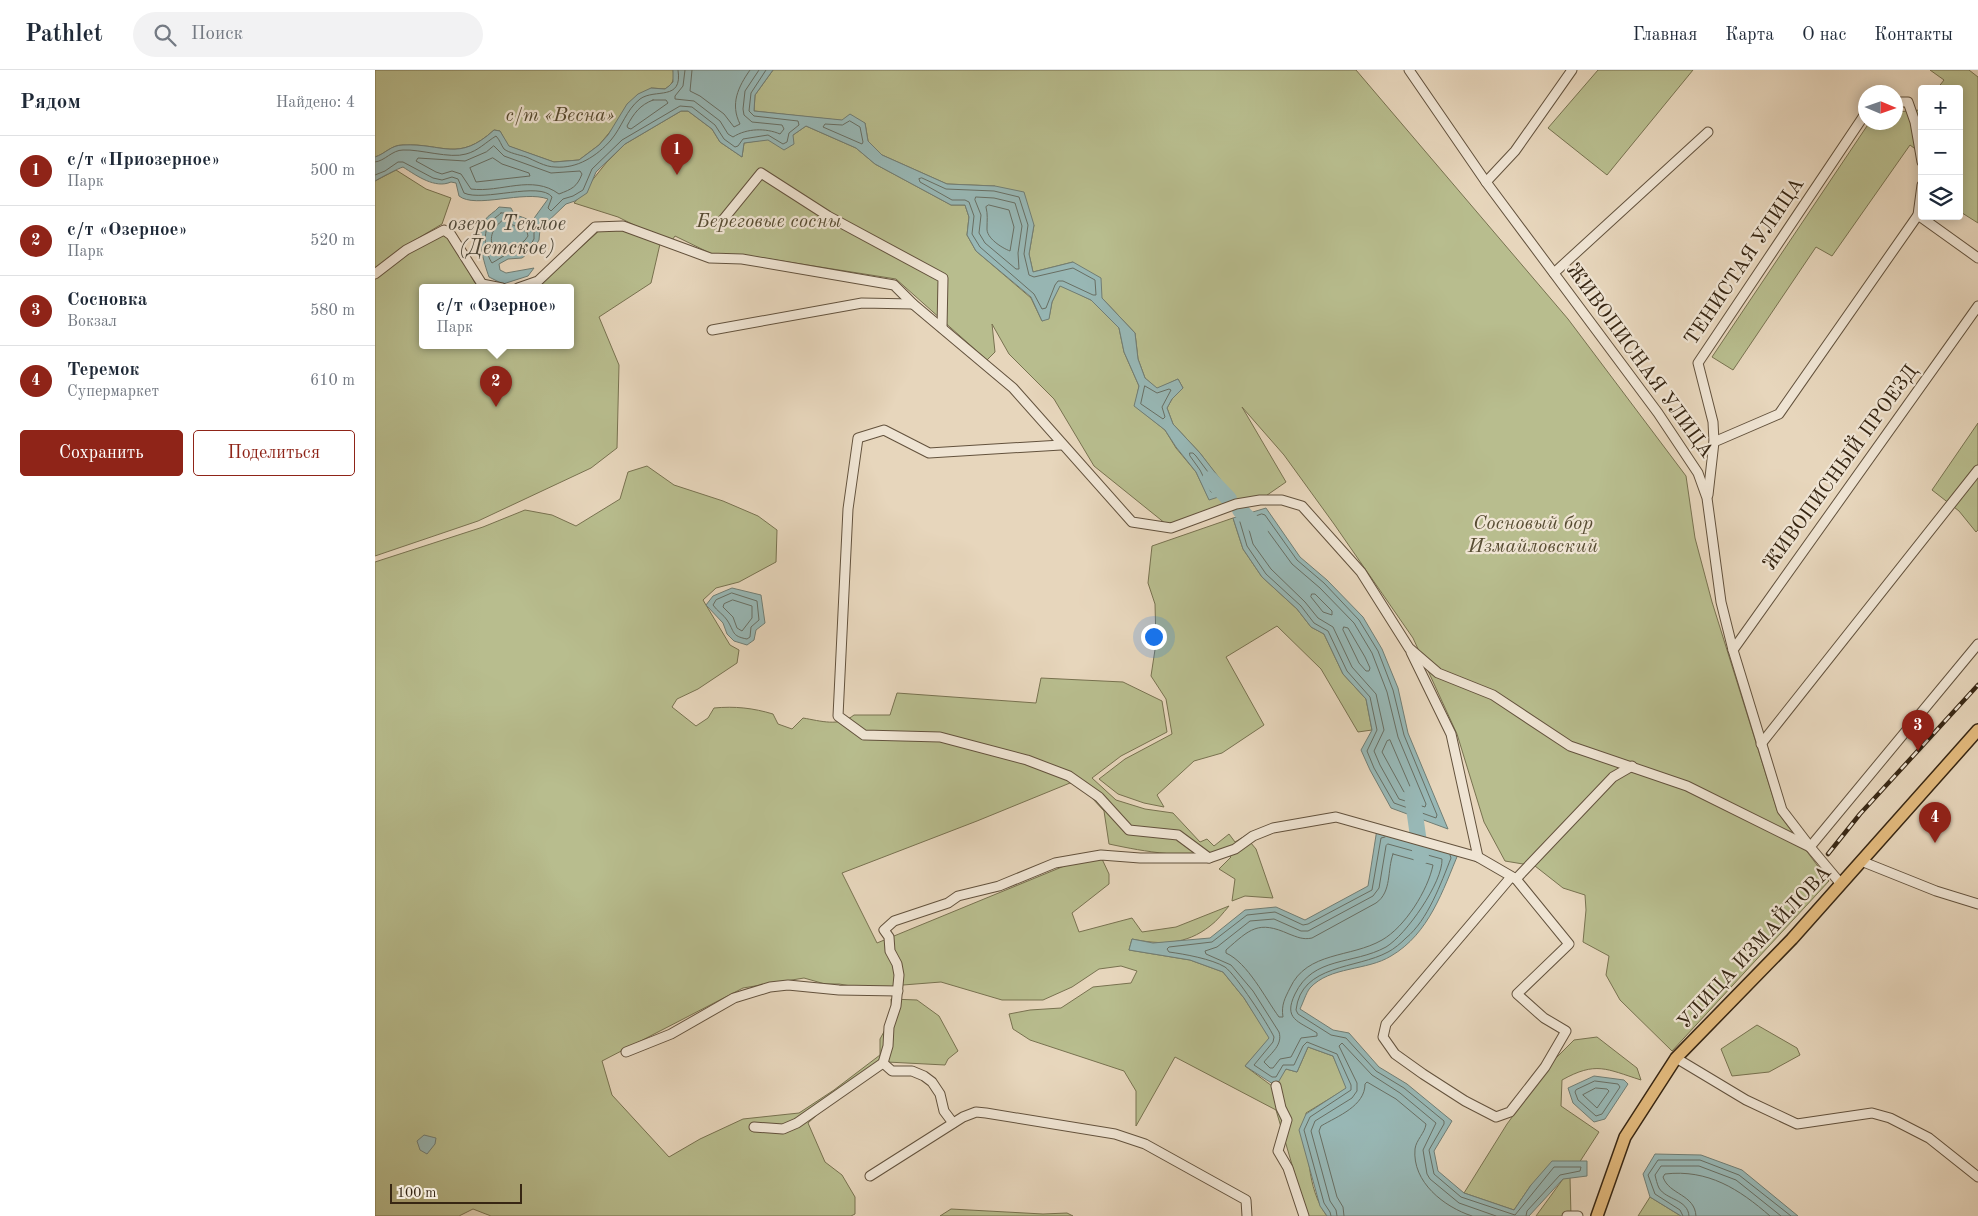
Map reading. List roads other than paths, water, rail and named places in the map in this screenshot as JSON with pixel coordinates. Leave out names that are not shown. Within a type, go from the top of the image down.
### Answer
[{"type":"main road","name":"УЛИЦА ИЗМАЙЛОВА","points":[[1597,1216],[1625,1137],[1677,1058],[1791,940],[1978,730]]},
{"type":"street","name":"ЖИВОПИСНАЯ УЛИЦА","points":[[1409,70],[1486,182],[1658,413],[1698,473],[1707,498],[1721,602],[1733,650],[1782,810],[1841,884]]},
{"type":"street","points":[[1486,182],[1515,151],[1572,70]]},
{"type":"street","points":[[1903,102],[1908,102],[1915,122],[1918,139]]},
{"type":"street","name":"ТЕНИСТАЯ УЛИЦА","points":[[1707,498],[1715,442],[1713,422],[1698,363],[1858,124]]},
{"type":"street","points":[[1554,273],[1708,132]]},
{"type":"street","points":[[722,221],[761,173],[828,216],[943,278],[942,328]]},
{"type":"street","points":[[1715,442],[1779,414],[1918,216]]},
{"type":"street","points":[[1924,220],[1978,258]]},
{"type":"street","points":[[531,284],[538,282],[595,227],[623,226],[710,258],[742,258],[894,285],[913,304],[1013,388],[1061,445],[1132,522],[1171,528],[1236,504],[1259,500],[1281,500],[1301,506],[1361,572],[1409,648],[1451,734],[1478,857]]},
{"type":"street","points":[[375,274],[406,250],[444,230],[451,235],[482,284]]},
{"type":"street","points":[[712,330],[862,303],[913,304]]},
{"type":"street","name":"ЖИВОПИСНЫЙ ПРОЕЗД","points":[[1733,650],[1978,306]]},
{"type":"street","points":[[1061,445],[929,453],[884,430],[858,438],[847,509],[838,716],[864,735],[940,737],[1027,760],[1069,776],[1099,796],[1129,830],[1178,835],[1209,858]]},
{"type":"street","points":[[1761,744],[1978,470]]},
{"type":"street","points":[[1409,648],[1437,673],[1493,695],[1570,746],[1687,786],[1810,847],[1978,644]]},
{"type":"street","points":[[754,1128],[783,1129],[797,1123],[883,1063],[898,991],[897,964],[890,951],[889,937],[884,930],[894,920],[948,903],[958,896],[999,886],[1055,863],[1101,855],[1140,858],[1209,858],[1235,849],[1253,836],[1273,828],[1336,817],[1478,857],[1514,878],[1569,944],[1517,994],[1544,1018],[1566,1031],[1545,1067],[1510,1112],[1496,1118],[1465,1101],[1395,1054],[1383,1037],[1386,1024],[1514,878],[1613,777],[1633,766]]},
{"type":"street","points":[[1861,862],[1936,892],[1978,904]]},
{"type":"street","points":[[625,1052],[671,1034],[734,998],[770,987],[788,985],[839,990],[898,991]]},
{"type":"street","points":[[1677,1058],[1746,1100],[1797,1124],[1872,1113],[1890,1118],[1929,1138],[1978,1177]]},
{"type":"street","points":[[883,1063],[892,1071],[912,1071],[932,1082],[940,1094],[944,1111],[953,1123]]},
{"type":"street","points":[[1276,1086],[1281,1108],[1287,1120],[1278,1151],[1288,1168],[1304,1216]]},
{"type":"street","points":[[869,1176],[963,1117],[976,1112],[986,1113],[1115,1134],[1145,1144],[1247,1200],[1247,1216]]},
{"type":"street","points":[[1567,1216],[1578,1216]]},
{"type":"water","name":"озеро Теплое (Детское)","points":[[673,70],[773,70],[755,95],[754,111],[842,120],[850,114],[865,123],[868,141],[882,155],[947,184],[995,186],[1024,192],[1034,225],[1029,254],[1033,272],[1073,262],[1101,278],[1102,298],[1135,333],[1138,359],[1145,378],[1157,388],[1178,379],[1183,388],[1172,399],[1167,408],[1173,424],[1200,453],[1231,493],[1209,500],[1196,472],[1165,430],[1134,406],[1139,386],[1124,352],[1119,328],[1091,300],[1060,286],[1052,302],[1049,319],[1042,321],[1031,297],[976,251],[967,235],[969,217],[965,205],[951,205],[875,164],[856,148],[806,126],[793,135],[794,144],[784,150],[768,140],[744,143],[742,157],[720,142],[712,129],[688,111],[681,111],[625,144],[596,172],[587,193],[575,201],[566,204],[540,229],[539,240],[533,250],[522,258],[508,259],[499,264],[500,270],[506,273],[534,268],[528,276],[503,284],[489,277],[485,264],[481,248],[481,233],[485,220],[499,207],[511,208],[514,214],[532,221],[548,199],[526,197],[476,201],[466,199],[459,196],[456,183],[432,183],[403,167],[375,181],[375,157],[395,146],[417,145],[460,149],[481,140],[494,130],[500,131],[509,146],[554,162],[579,160],[599,145],[608,135],[627,104],[638,94],[651,88],[665,89],[669,86],[673,82]]},
{"type":"water","points":[[1266,508],[1300,557],[1327,580],[1363,617],[1382,649],[1398,688],[1408,733],[1448,829],[1391,808],[1361,750],[1372,730],[1366,699],[1343,674],[1324,634],[1311,627],[1297,609],[1262,577],[1243,549],[1233,518]]},
{"type":"water","points":[[732,588],[761,595],[765,623],[756,630],[754,640],[747,645],[734,641],[727,634],[723,623],[706,605],[713,596]]},
{"type":"water","points":[[1377,829],[1459,852],[1433,910],[1415,936],[1404,947],[1381,961],[1338,972],[1318,981],[1310,988],[1300,1009],[1333,1030],[1349,1033],[1379,1067],[1407,1084],[1452,1121],[1434,1151],[1438,1171],[1464,1193],[1514,1210],[1531,1185],[1552,1161],[1587,1161],[1587,1176],[1563,1179],[1529,1216],[1327,1216],[1320,1206],[1299,1130],[1306,1114],[1346,1088],[1333,1056],[1308,1047],[1297,1072],[1286,1069],[1276,1086],[1245,1066],[1269,1038],[1244,998],[1223,972],[1190,960],[1129,950],[1132,939],[1153,943],[1210,938],[1245,910],[1276,907],[1305,920],[1368,886]]},
{"type":"water","points":[[1594,1076],[1624,1080],[1628,1084],[1605,1119],[1594,1122],[1573,1103],[1568,1088]]},
{"type":"water","points":[[424,1135],[436,1138],[435,1144],[427,1154],[420,1150],[417,1141]]},
{"type":"water","points":[[1655,1154],[1701,1155],[1742,1170],[1798,1216],[1681,1216],[1650,1197],[1643,1174]]},
{"type":"waterway","points":[[1210,479],[1229,499]]},
{"type":"waterway","points":[[1240,510],[1260,530]]},
{"type":"waterway","points":[[1412,794],[1421,857]]},
{"type":"railway","points":[[1828,854],[1860,814],[1978,685]]},
{"type":"place","name":"с/т «Приозерное»","points":[[677,175]]},
{"type":"place","name":"с/т «Озерное»","points":[[496,407]]},
{"type":"place","name":"Сосновка","points":[[1918,751]]},
{"type":"place","name":"Теремок","points":[[1935,843]]},
{"type":"park label","name":"с/т «Весна»","points":[[560,116]]},
{"type":"park label","name":"Береговые сосны","points":[[769,222]]},
{"type":"park label","name":"Сосновый бор Измайловский","points":[[1533,536]]}]
